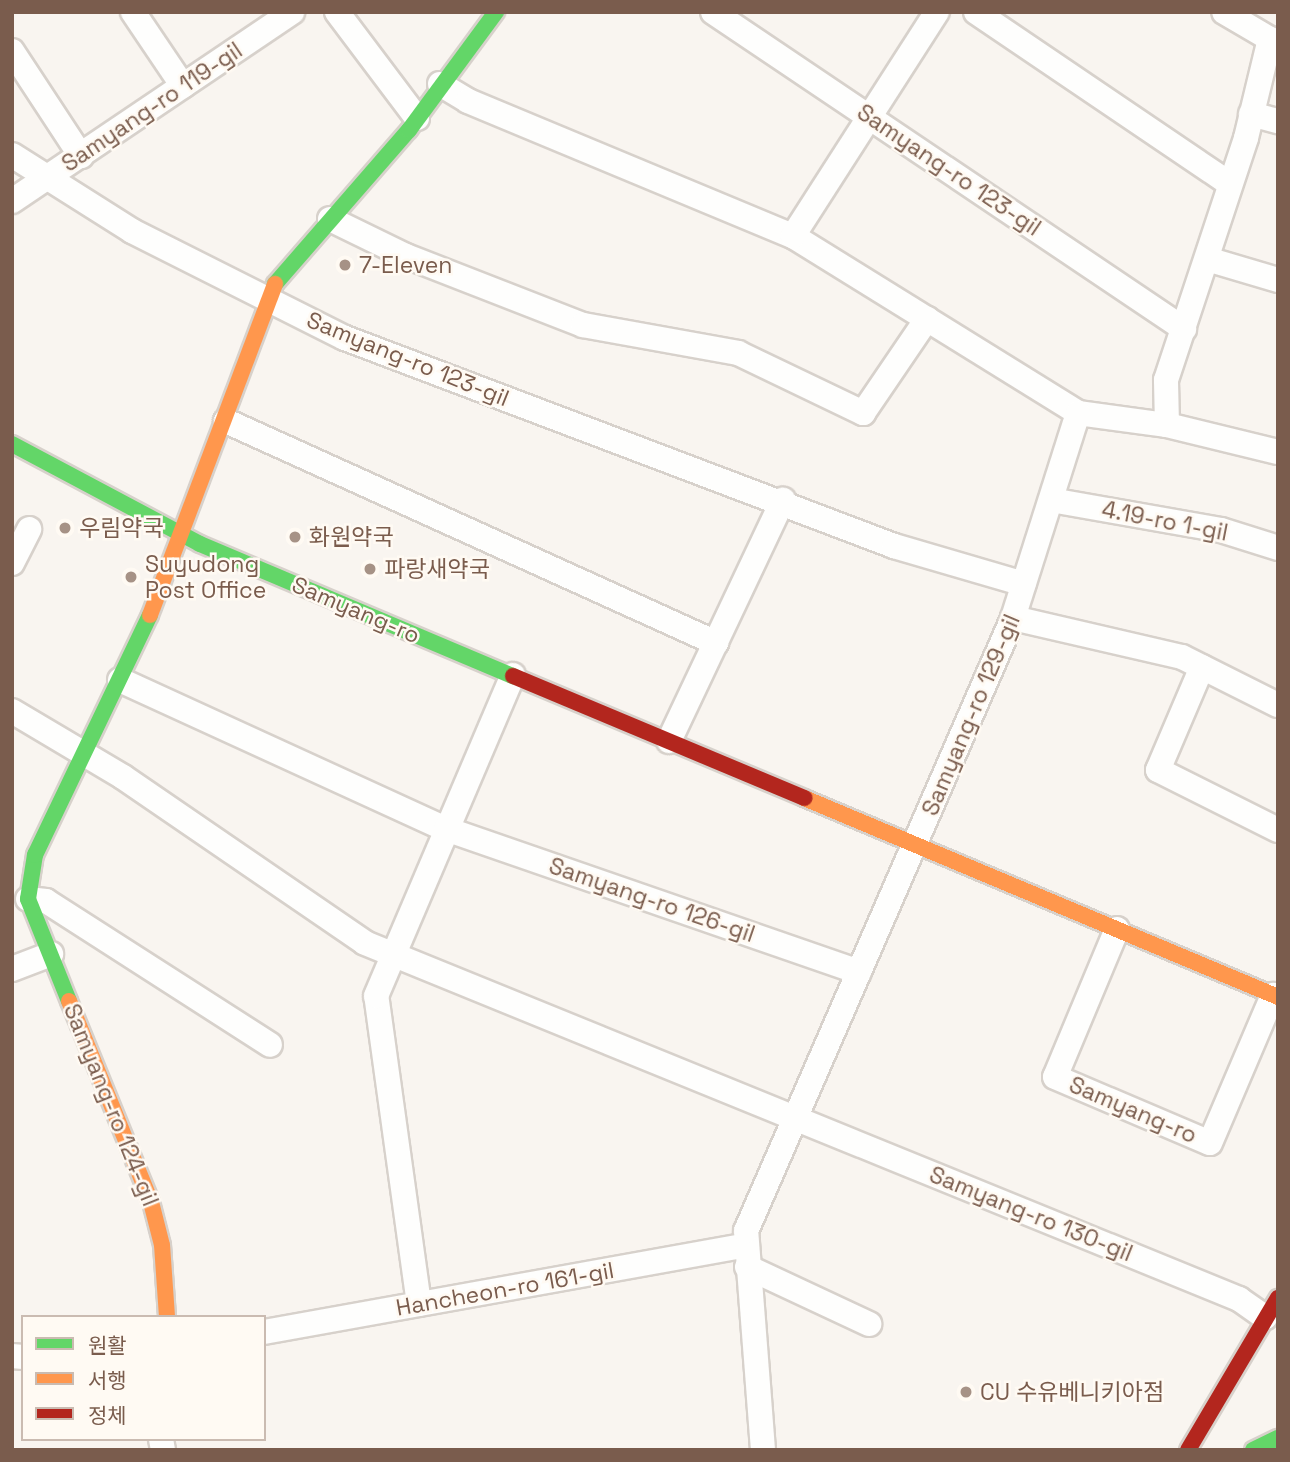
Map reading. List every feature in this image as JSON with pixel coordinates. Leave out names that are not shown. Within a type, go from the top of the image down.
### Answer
[{"type":"street","points":[[132,12],[183,86]]},
{"type":"street","name":"Samyang-ro 119-gil","points":[[12,201],[292,12]]},
{"type":"street","points":[[337,12],[417,118]]},
{"type":"street","points":[[270,1045],[46,901],[28,899],[22,866],[35,855],[85,755],[183,535],[271,302],[276,281],[417,118],[496,12]]},
{"type":"street","name":"Samyang-ro 123-gil","points":[[713,12],[1184,329]]},
{"type":"street","points":[[793,236],[872,118],[937,12]]},
{"type":"street","points":[[976,12],[1229,183]]},
{"type":"street","points":[[1167,425],[1166,380],[1207,259],[1251,114],[1270,39],[1224,12]]},
{"type":"street","points":[[12,51],[81,156]]},
{"type":"street","points":[[440,84],[555,139],[793,236],[1078,413],[1167,425],[1278,453]]},
{"type":"street","points":[[1251,114],[1278,121]]},
{"type":"street","name":"Samyang-ro 123-gil","points":[[12,155],[132,231],[345,338],[783,500]]},
{"type":"street","points":[[330,219],[406,256],[583,325],[738,353],[863,413],[927,319]]},
{"type":"street","points":[[1207,259],[1278,280]]},
{"type":"street","name":"Samyang-ro 129-gil","points":[[915,844],[1013,618],[1078,413]]},
{"type":"street","points":[[226,421],[716,643]]},
{"type":"street","name":"Samyang-ro","points":[[12,444],[183,535],[1276,996],[1210,1143],[1055,1077],[1117,929]]},
{"type":"street","points":[[669,741],[783,500]]},
{"type":"street","name":"Samyang-ro 129-gil","points":[[783,500],[894,546],[1024,584]]},
{"type":"street","name":"4.19-ro 1-gil","points":[[1051,500],[1222,530],[1278,548]]},
{"type":"street","points":[[12,563],[29,529]]},
{"type":"street","points":[[1013,618],[1182,657],[1278,705]]},
{"type":"street","points":[[1202,667],[1158,770],[1278,830]]},
{"type":"street","points":[[419,1304],[376,996],[391,953],[513,676]]},
{"type":"street","points":[[120,680],[446,828]]},
{"type":"street","points":[[12,711],[85,755],[365,943],[794,1118]]},
{"type":"street","name":"Samyang-ro 126-gil","points":[[446,828],[859,972]]},
{"type":"street","points":[[763,1450],[746,1231],[915,844]]},
{"type":"street","name":"Samyang-ro 124-gil","points":[[28,899],[151,1202],[162,1245],[167,1315]]},
{"type":"street","points":[[12,969],[51,954]]},
{"type":"street","name":"Samyang-ro 130-gil","points":[[794,1118],[1239,1299],[1271,1308]]},
{"type":"street","points":[[747,1256],[869,1324]]},
{"type":"street","name":"Hancheon-ro 161-gil","points":[[266,1332],[419,1304],[747,1256]]},
{"type":"street","points":[[1188,1450],[1271,1308]]},
{"type":"street","points":[[1253,1450],[1278,1438]]},
{"type":"traffic: fast","points":[[275,284],[409,130],[496,12]]},
{"type":"traffic: fast","points":[[12,444],[200,544],[513,676]]},
{"type":"traffic: fast","points":[[69,1001],[28,899],[35,855],[150,615]]},
{"type":"traffic: fast","points":[[1253,1450],[1278,1438]]},
{"type":"traffic: slow","points":[[150,615],[275,284]]},
{"type":"traffic: slow","points":[[804,798],[1278,997]]},
{"type":"traffic: slow","points":[[69,1001],[151,1202],[162,1245],[167,1315]]},
{"type":"traffic: jam","points":[[513,676],[804,798]]},
{"type":"traffic: jam","points":[[1188,1450],[1278,1298]]},
{"type":"place","name":"7-Eleven","points":[[345,265]]},
{"type":"place","name":"우림약국","points":[[65,528]]},
{"type":"place","name":"화원약국","points":[[295,537]]},
{"type":"place","name":"파랑새약국","points":[[370,569]]},
{"type":"place","name":"Suyudong Post Office","points":[[131,577]]},
{"type":"place","name":"CU 수유베니키아점","points":[[966,1392]]}]
